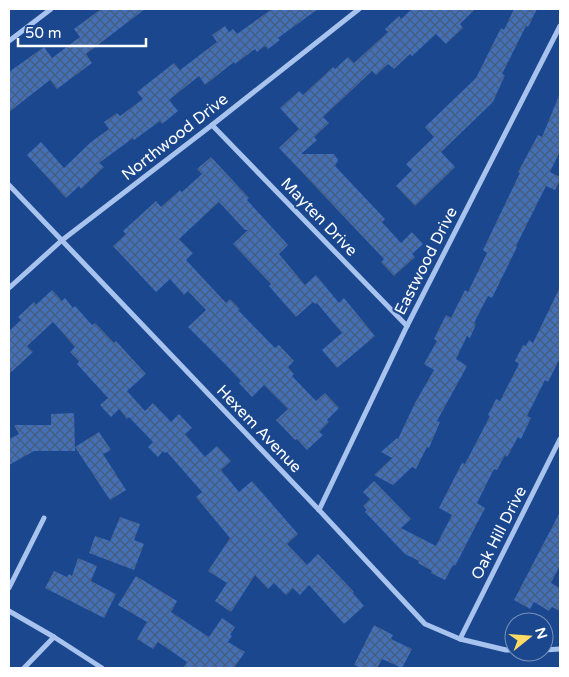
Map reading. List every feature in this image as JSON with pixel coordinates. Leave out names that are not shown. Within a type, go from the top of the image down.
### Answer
[{"type":"street","points":[[9,41],[51,9]]},
{"type":"street","name":"Northwood Drive","points":[[9,288],[61,241],[212,125],[358,9]]},
{"type":"street","name":"Eastwood Drive","points":[[318,510],[407,326],[560,26]]},
{"type":"street","name":"Mayten Drive","points":[[212,125],[407,326]]},
{"type":"street","name":"Hexem Avenue","points":[[9,185],[425,624],[460,639],[504,650]]},
{"type":"street","name":"Oak Hill Drive","points":[[460,639],[560,439]]},
{"type":"street","points":[[9,588],[44,518]]},
{"type":"street","points":[[9,611],[102,668]]},
{"type":"street","points":[[24,668],[54,637]]},
{"type":"building","points":[[101,9],[145,9],[86,54],[92,63],[57,89],[50,80],[9,112],[9,72],[44,47],[52,58],[80,37],[74,29]]},
{"type":"building","points":[[272,9],[318,9],[278,38],[280,40],[268,49],[265,46],[257,52],[255,49],[235,64],[234,62],[205,85],[199,76],[169,100],[178,111],[162,124],[160,121],[134,140],[133,138],[99,163],[104,167],[81,189],[79,186],[66,198],[27,155],[41,142],[64,168],[91,142],[109,129],[104,122],[117,113],[120,116],[143,99],[137,92],[174,63],[180,70],[217,42],[212,35],[225,26],[229,32],[233,29],[237,34]]},
{"type":"building","points":[[412,9],[475,9],[460,24],[463,28],[446,44],[436,34],[412,56],[410,54],[394,69],[388,64],[376,75],[372,71],[323,117],[329,123],[314,137],[317,140],[301,154],[334,154],[338,160],[335,166],[385,219],[382,222],[401,243],[412,232],[423,244],[412,254],[415,257],[394,276],[381,262],[384,259],[279,148],[299,129],[280,108],[299,91],[303,95],[333,67],[335,69],[348,57],[354,63],[388,32],[385,29],[399,16],[401,19]]},
{"type":"building","points":[[514,9],[537,9],[528,27],[526,26],[502,74],[505,75],[493,102],[441,152],[455,167],[415,206],[396,186],[412,170],[406,164],[434,137],[425,127],[476,78],[501,28],[504,30]]},
{"type":"building","points":[[560,93],[560,151],[550,172],[560,177],[560,180],[555,190],[546,186],[492,298],[488,296],[474,323],[476,324],[470,338],[467,336],[456,359],[467,366],[437,421],[440,422],[429,448],[427,447],[416,469],[412,467],[393,485],[374,475],[392,458],[381,452],[398,439],[415,403],[434,370],[424,364],[437,341],[434,339],[446,315],[451,318],[465,290],[468,292],[487,253],[483,250],[520,173],[518,172],[538,135],[542,137]]},
{"type":"building","points":[[211,157],[249,198],[247,200],[288,245],[279,254],[305,285],[316,275],[339,303],[344,298],[375,336],[337,368],[322,350],[342,333],[317,303],[313,302],[296,317],[269,286],[271,284],[233,244],[248,230],[245,230],[219,202],[179,239],[193,253],[186,260],[226,303],[230,299],[240,309],[238,310],[275,348],[279,345],[294,361],[288,367],[294,374],[292,376],[316,401],[325,393],[339,408],[327,420],[329,422],[319,432],[323,435],[307,450],[276,420],[288,409],[264,385],[252,397],[239,383],[241,381],[188,327],[206,310],[188,291],[184,295],[170,279],[156,292],[113,246],[126,234],[123,231],[156,201],[161,207],[202,174],[197,169]]},
{"type":"building","points":[[560,287],[560,358],[548,382],[545,380],[527,416],[531,418],[521,439],[518,437],[507,457],[505,455],[497,470],[494,469],[477,503],[485,508],[455,566],[453,565],[445,580],[431,573],[432,571],[418,563],[419,561],[405,554],[365,512],[366,510],[368,511],[363,506],[370,499],[363,492],[374,481],[411,519],[401,528],[436,546],[452,515],[439,508],[462,463],[465,464],[490,416],[488,415],[496,399],[500,401],[519,364],[515,361],[523,345],[526,346],[529,340],[533,343]]},
{"type":"building","points":[[52,290],[62,301],[65,298],[73,308],[75,306],[92,325],[95,323],[114,343],[116,341],[146,374],[127,391],[145,411],[153,403],[171,422],[179,414],[192,428],[185,434],[205,457],[217,446],[231,461],[221,470],[239,492],[252,481],[298,534],[287,544],[307,565],[318,554],[354,592],[364,606],[344,624],[309,585],[300,595],[293,588],[286,595],[274,583],[268,589],[255,575],[231,612],[215,601],[227,583],[208,571],[230,538],[196,497],[202,492],[167,452],[163,451],[158,457],[148,447],[153,442],[129,417],[127,419],[119,409],[111,417],[100,405],[108,398],[77,364],[79,361],[70,352],[75,347],[53,322],[27,346],[33,352],[9,374],[9,331],[21,320],[18,317],[34,302],[36,305]]},
{"type":"building","points":[[74,413],[75,451],[34,451],[9,465],[9,439],[19,434],[14,425],[51,425],[51,414]]},
{"type":"building","points":[[99,432],[111,450],[103,454],[126,490],[110,500],[75,447]]},
{"type":"building","points":[[560,512],[560,565],[551,583],[560,588],[560,611],[552,607],[549,611],[534,602],[530,609],[514,600]]},
{"type":"building","points":[[120,517],[140,524],[134,540],[144,544],[134,570],[89,553],[95,536],[110,541]]},
{"type":"building","points":[[78,558],[97,566],[91,581],[116,594],[104,618],[45,588],[54,571],[67,577],[69,574],[72,576]]},
{"type":"building","points":[[136,576],[177,601],[171,612],[209,637],[222,618],[235,627],[228,642],[245,652],[234,668],[183,668],[187,662],[158,642],[153,649],[137,639],[147,622],[118,605]]},
{"type":"building","points":[[374,625],[393,635],[391,639],[412,649],[402,668],[382,659],[377,668],[362,668],[354,665]]}]
